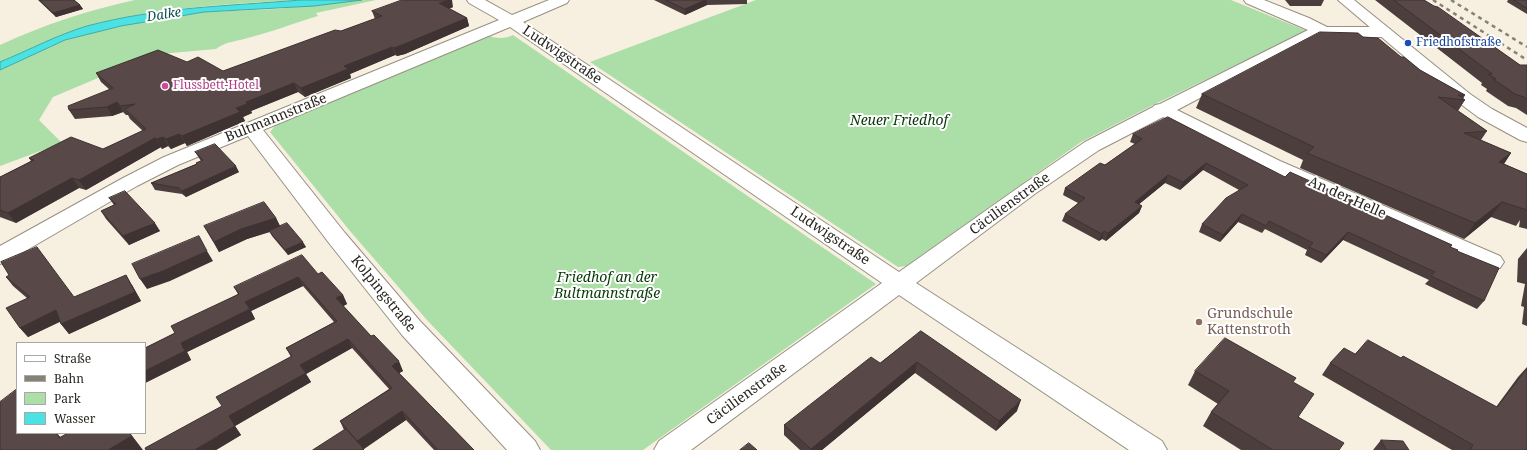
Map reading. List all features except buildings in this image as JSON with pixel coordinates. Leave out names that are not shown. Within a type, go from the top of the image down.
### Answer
[{"type":"street","name":"Ludwigstraße","points":[[474,0],[510,20],[900,284],[1152,450]]},
{"type":"street","name":"Bultmannstraße","points":[[0,256],[130,182],[171,161],[510,20],[562,0]]},
{"type":"street","points":[[1251,0],[1304,21],[1324,32]]},
{"type":"street","points":[[1345,0],[1464,98],[1485,113],[1527,136]]},
{"type":"street","name":"Cäcilienstraße","points":[[669,450],[1029,189],[1092,146],[1161,109],[1310,34],[1324,32],[1384,32]]},
{"type":"street","name":"An der Helle","points":[[1161,109],[1273,165],[1492,262]]},
{"type":"street","name":"Kolpingstraße","points":[[252,128],[332,232],[436,358],[525,450]]},
{"type":"green space","points":[[135,0],[301,0],[194,7],[140,14],[87,26],[0,62],[0,45],[66,19],[101,8]]},
{"type":"green space","points":[[362,0],[376,0],[316,13],[318,16],[263,34],[226,44],[216,49],[171,53],[149,58],[53,97],[39,120],[62,143],[0,166],[0,70],[65,40],[121,26],[204,12],[277,9]]},
{"type":"green space","name":"Neuer Friedhof","points":[[756,0],[1231,0],[1307,31],[1153,105],[1081,142],[906,266],[898,267],[590,62]]},
{"type":"green space","name":"Friedhof an der Bultmannstraße","points":[[487,35],[500,38],[513,35],[876,284],[643,450],[551,450],[427,320],[350,231],[270,132],[278,122]]},
{"type":"water","name":"Dalke","points":[[301,0],[362,0],[314,6],[204,12],[121,26],[65,40],[0,70],[0,62],[87,26],[167,11]]},
{"type":"railway","points":[[1433,0],[1527,60]]},
{"type":"railway","points":[[1451,0],[1527,47]]},
{"type":"place","name":"Friedhofstraße","points":[[1408,43]]},
{"type":"place","name":"Flussbett-Hotel","points":[[165,86]]},
{"type":"place","name":"Grundschule Kattenstroth","points":[[1199,322]]}]
